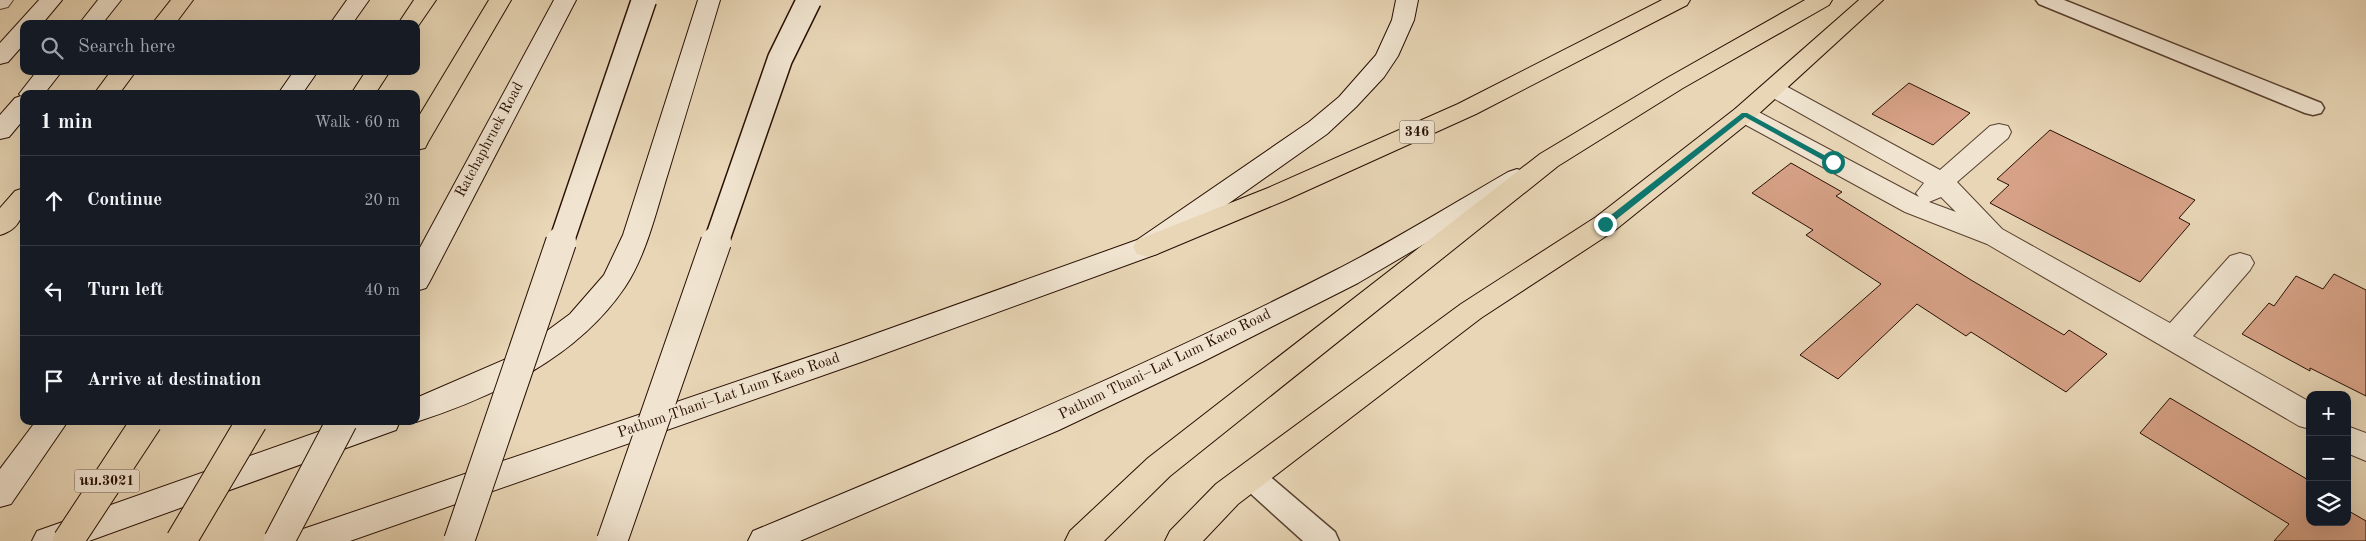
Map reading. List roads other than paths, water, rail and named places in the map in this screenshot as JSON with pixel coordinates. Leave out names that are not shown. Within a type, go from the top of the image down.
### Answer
[{"type":"main road","points":[[34,20],[51,0]]},
{"type":"main road","points":[[165,20],[182,0]]},
{"type":"main road","points":[[344,20],[358,0]]},
{"type":"main road","points":[[412,20],[425,0]]},
{"type":"main road","points":[[420,135],[500,0]]},
{"type":"main road","name":"Ratchaphruek Road","points":[[420,273],[565,0]]},
{"type":"main road","points":[[459,541],[644,0]]},
{"type":"main road","points":[[420,409],[444,400],[524,364],[580,322],[615,280],[636,236],[709,0]]},
{"type":"main road","points":[[612,541],[780,59],[809,0]]},
{"type":"main road","name":"Pathum Thani–Lat Lum Kaeo Road","points":[[309,541],[854,353],[1147,247],[1318,128],[1348,104],[1368,83],[1388,52],[1403,21],[1407,0]]},
{"type":"main road","name":"346","points":[[1147,247],[1277,194],[1458,113],[1679,0]]},
{"type":"main road","points":[[1082,541],[1159,467],[1300,354],[1549,160],[1675,82],[1821,0]]},
{"type":"main road","points":[[1182,541],[1227,494],[1250,476],[1471,311],[1605,224],[1774,89],[1872,0]]},
{"type":"main road","points":[[0,57],[20,34]]},
{"type":"main road","points":[[34,90],[47,75]]},
{"type":"main road","points":[[109,90],[121,75]]},
{"type":"main road","points":[[293,90],[303,75]]},
{"type":"main road","points":[[366,90],[375,75]]},
{"type":"main road","points":[[1774,89],[1942,182],[1996,237]]},
{"type":"main road","points":[[0,131],[20,107]]},
{"type":"main road","points":[[1744,114],[1914,206],[1996,237],[2306,415]]},
{"type":"main road","points":[[1914,206],[1999,132]]},
{"type":"main road","name":"Pathum Thani–Lat Lum Kaeo Road","points":[[765,541],[1048,421],[1192,354],[1348,276],[1549,160]]},
{"type":"main road","points":[[0,226],[20,202]]},
{"type":"main road","points":[[2174,339],[2240,263]]},
{"type":"main road","points":[[0,494],[50,425]]},
{"type":"main road","name":"นบ.3021","points":[[68,541],[144,425]]},
{"type":"main road","points":[[181,541],[250,425]]},
{"type":"main road","points":[[278,541],[340,425]]},
{"type":"main road","points":[[48,541],[374,425]]},
{"type":"main road","points":[[2351,440],[2366,448]]},
{"type":"lane","points":[[2046,0],[2313,108]]},
{"type":"lane","points":[[1250,476],[1324,541]]}]
